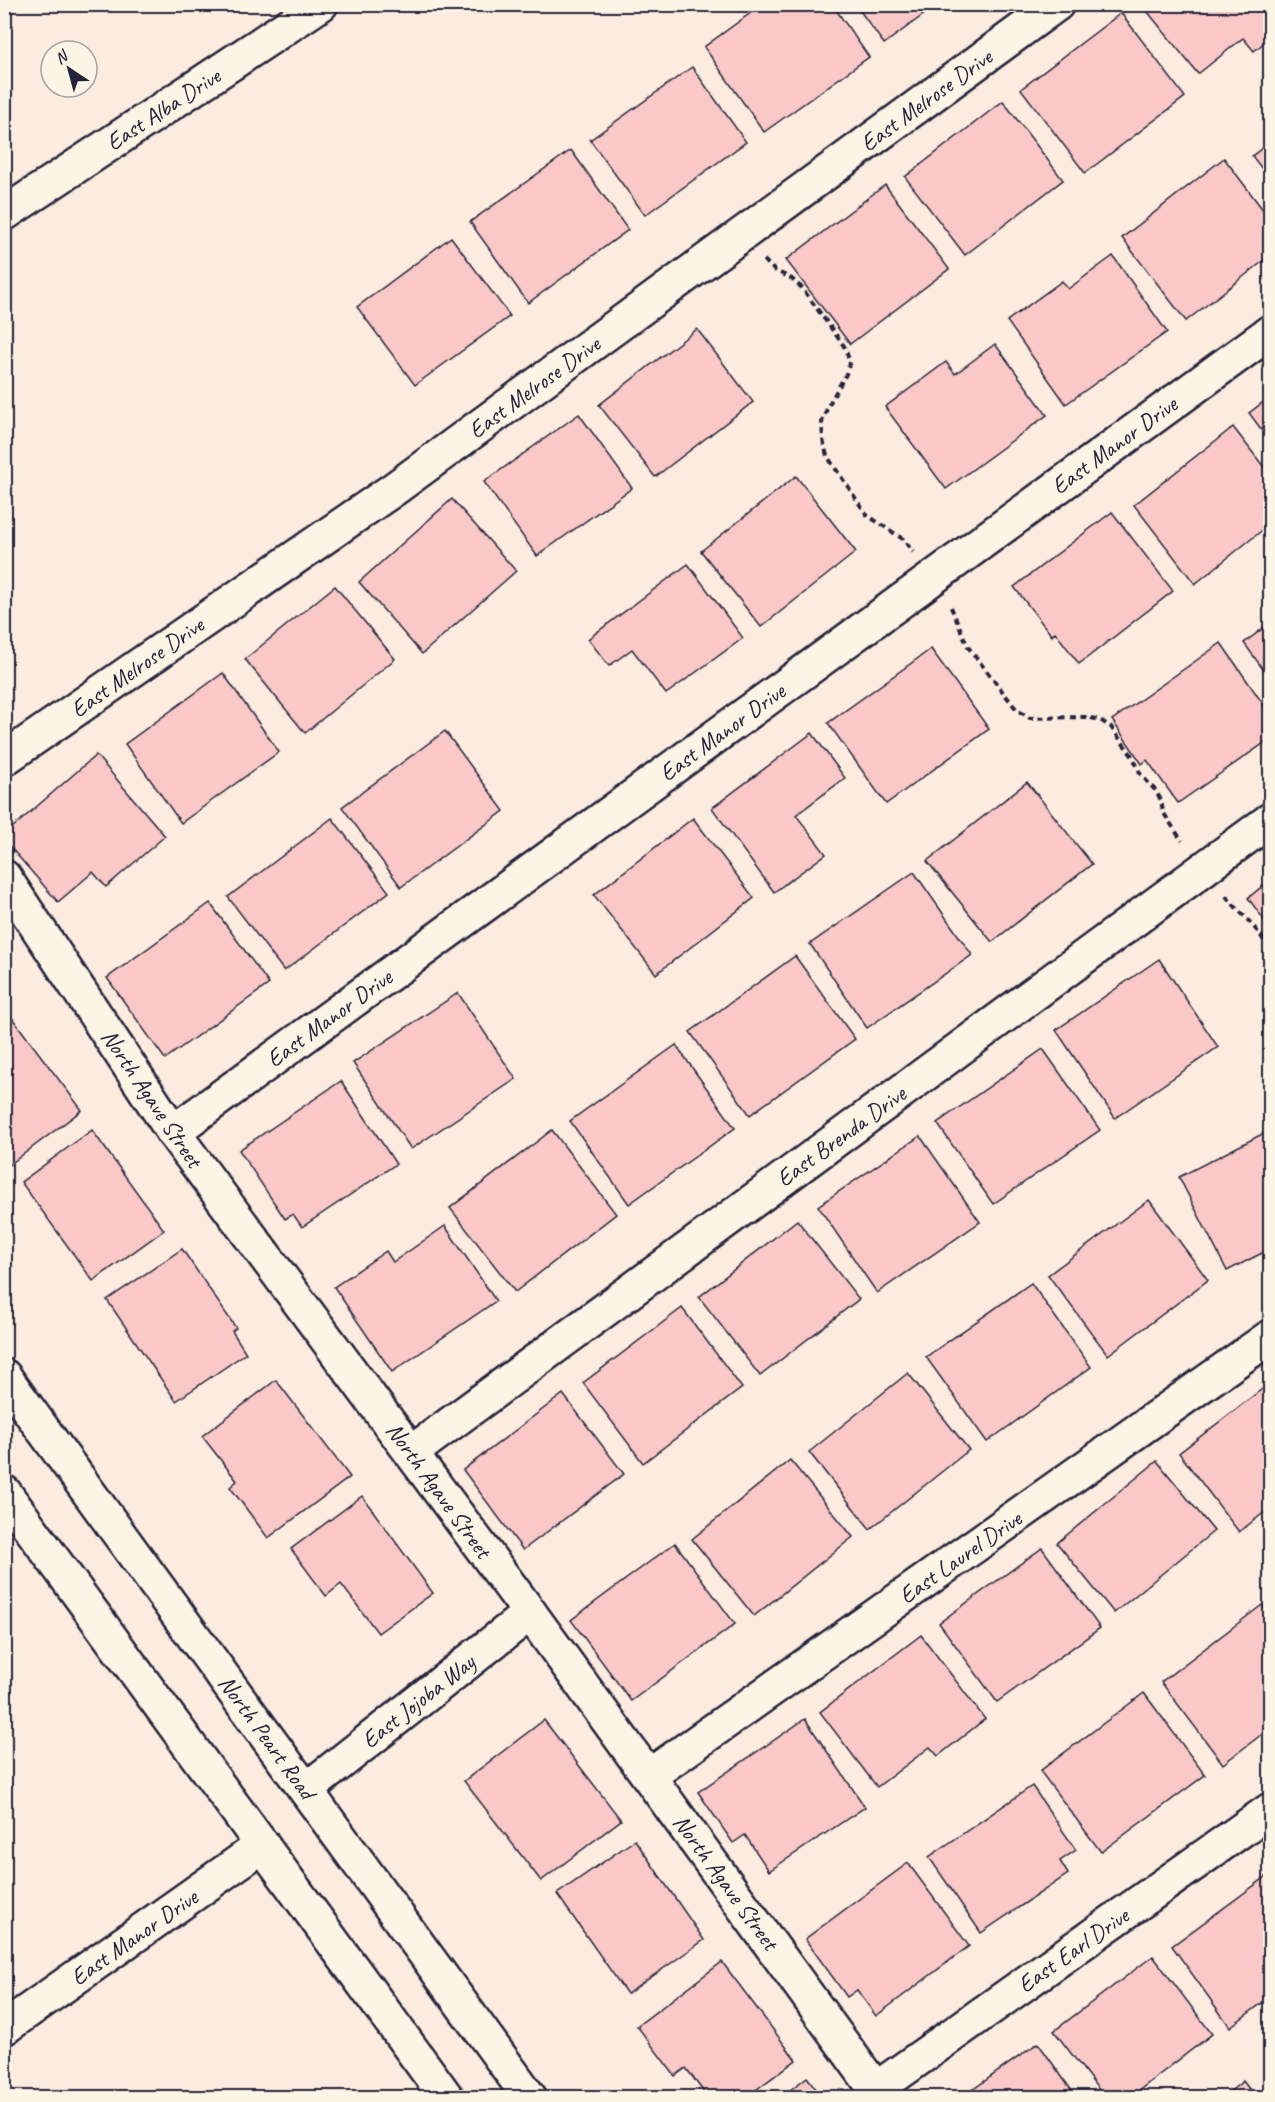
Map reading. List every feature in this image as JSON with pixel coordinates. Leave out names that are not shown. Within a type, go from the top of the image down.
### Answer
[{"type":"street","name":"East Alba Drive","points":[[4,214],[321,4]]},
{"type":"street","name":"East Melrose Drive","points":[[4,759],[394,489],[1057,4]]},
{"type":"street","name":"East Manor Drive","points":[[173,1132],[1270,332]]},
{"type":"street","name":"East Brenda Drive","points":[[412,1452],[1270,820]]},
{"type":"street","name":"North Agave Street","points":[[4,877],[173,1132],[412,1452],[879,2093]]},
{"type":"street","name":"East Laurel Drive","points":[[649,1776],[1270,1337]]},
{"type":"street","name":"North Peart Road","points":[[4,1376],[530,2097]]},
{"type":"street","points":[[4,1492],[447,2097]]},
{"type":"street","name":"East Jojoba Way","points":[[306,1790],[530,1613]]},
{"type":"street","name":"East Earl Drive","points":[[879,2093],[1270,1810]]},
{"type":"street","name":"East Manor Drive","points":[[4,2028],[263,1845]]},
{"type":"path","points":[[746,232],[765,261],[774,270],[792,279],[802,288],[844,346],[850,362],[822,422],[823,440],[827,456],[867,515],[903,539],[951,605],[968,646],[1017,710],[1030,718],[1086,717],[1100,720],[1111,727],[1133,757],[1141,775],[1155,790],[1168,822],[1245,919],[1263,936],[1270,951]]},
{"type":"building","points":[[763,4],[832,4],[869,57],[764,132],[704,47]]},
{"type":"building","points":[[855,4],[938,4],[884,44]]},
{"type":"building","points":[[1145,4],[1270,4],[1270,38],[1254,51],[1243,38],[1198,74],[1143,6]]},
{"type":"building","points":[[1121,13],[1185,97],[1085,173],[1021,89]]},
{"type":"building","points":[[692,67],[746,142],[645,215],[590,140]]},
{"type":"building","points":[[1003,101],[1063,180],[965,255],[905,177]]},
{"type":"building","points":[[1270,142],[1270,179],[1252,156]]},
{"type":"building","points":[[571,150],[628,230],[528,303],[470,222]]},
{"type":"building","points":[[1224,158],[1270,219],[1270,256],[1186,321],[1122,238]]},
{"type":"building","points":[[885,185],[949,269],[850,344],[786,260]]},
{"type":"building","points":[[451,237],[510,316],[415,385],[357,307]]},
{"type":"building","points":[[1113,256],[1167,332],[1066,404],[1007,321],[1062,281],[1068,289]]},
{"type":"building","points":[[697,329],[753,402],[655,477],[599,405]]},
{"type":"building","points":[[995,344],[1047,415],[946,489],[885,407],[946,362],[955,374]]},
{"type":"building","points":[[1270,397],[1270,441],[1249,413]]},
{"type":"building","points":[[579,414],[632,488],[537,556],[484,482]]},
{"type":"building","points":[[1233,427],[1270,475],[1270,524],[1195,584],[1134,505]]},
{"type":"building","points":[[796,476],[856,552],[761,627],[701,551]]},
{"type":"building","points":[[452,499],[516,571],[422,654],[359,582]]},
{"type":"building","points":[[1112,512],[1173,591],[1079,664],[1055,632],[1052,636],[1014,587]]},
{"type":"building","points":[[688,564],[743,638],[666,694],[632,649],[609,666],[588,639]]},
{"type":"building","points":[[335,586],[395,659],[305,733],[245,659]]},
{"type":"building","points":[[1270,623],[1270,679],[1244,643]]},
{"type":"building","points":[[1221,643],[1270,714],[1270,739],[1178,803],[1147,760],[1142,764],[1112,720]]},
{"type":"building","points":[[931,649],[989,729],[886,804],[828,723]]},
{"type":"building","points":[[223,673],[279,752],[181,823],[125,744]]},
{"type":"building","points":[[445,731],[504,811],[401,887],[342,807]]},
{"type":"building","points":[[812,733],[845,778],[796,815],[826,854],[774,892],[712,808]]},
{"type":"building","points":[[96,755],[165,836],[106,887],[93,872],[58,902],[4,840],[4,835]]},
{"type":"building","points":[[1027,782],[1092,864],[992,942],[927,861]]},
{"type":"building","points":[[332,818],[389,892],[284,971],[228,897]]},
{"type":"building","points":[[693,818],[754,898],[656,974],[594,895]]},
{"type":"building","points":[[914,872],[972,955],[867,1028],[810,944]]},
{"type":"building","points":[[1270,880],[1270,928],[1248,898]]},
{"type":"building","points":[[210,903],[269,984],[165,1059],[107,978]]},
{"type":"building","points":[[795,956],[855,1039],[750,1115],[690,1032]]},
{"type":"building","points":[[1159,959],[1218,1047],[1115,1118],[1056,1030]]},
{"type":"building","points":[[458,993],[516,1079],[411,1149],[353,1063]]},
{"type":"building","points":[[6,1010],[82,1110],[9,1165],[4,1158],[4,1012]]},
{"type":"building","points":[[676,1045],[735,1128],[629,1204],[570,1121]]},
{"type":"building","points":[[1043,1049],[1100,1130],[993,1204],[937,1123]]},
{"type":"building","points":[[341,1081],[396,1164],[302,1227],[293,1214],[285,1219],[239,1150]]},
{"type":"building","points":[[92,1130],[164,1230],[93,1281],[21,1182]]},
{"type":"building","points":[[552,1130],[616,1214],[515,1292],[450,1208]]},
{"type":"building","points":[[1270,1130],[1270,1249],[1227,1271],[1179,1177]]},
{"type":"building","points":[[920,1136],[980,1222],[877,1293],[818,1206]]},
{"type":"building","points":[[1149,1200],[1208,1280],[1108,1355],[1048,1275]]},
{"type":"building","points":[[797,1220],[859,1299],[760,1376],[699,1297]]},
{"type":"building","points":[[445,1226],[496,1301],[392,1372],[334,1287],[386,1251],[393,1262]]},
{"type":"building","points":[[182,1249],[236,1328],[232,1331],[246,1353],[176,1401],[107,1300]]},
{"type":"building","points":[[1031,1283],[1091,1367],[987,1442],[926,1357]]},
{"type":"building","points":[[682,1308],[742,1388],[643,1463],[583,1383]]},
{"type":"building","points":[[908,1373],[969,1450],[870,1529],[809,1452]]},
{"type":"building","points":[[276,1380],[350,1477],[268,1538],[230,1487],[237,1481],[202,1436]]},
{"type":"building","points":[[1270,1383],[1270,1508],[1239,1532],[1179,1453]]},
{"type":"building","points":[[563,1394],[624,1474],[523,1550],[463,1470]]},
{"type":"building","points":[[790,1460],[853,1537],[754,1616],[692,1539]]},
{"type":"building","points":[[1157,1461],[1214,1531],[1114,1613],[1057,1543]]},
{"type":"building","points":[[362,1496],[433,1593],[378,1633],[341,1584],[326,1596],[291,1549]]},
{"type":"building","points":[[675,1543],[735,1624],[631,1701],[571,1620]]},
{"type":"building","points":[[1042,1548],[1100,1628],[997,1702],[939,1623]]},
{"type":"building","points":[[1262,1605],[1270,1617],[1270,1728],[1223,1764],[1161,1682]]},
{"type":"building","points":[[921,1635],[985,1719],[938,1756],[930,1747],[877,1787],[820,1712]]},
{"type":"building","points":[[1144,1693],[1205,1775],[1101,1852],[1040,1771]]},
{"type":"building","points":[[805,1719],[865,1807],[769,1871],[745,1835],[733,1843],[698,1792]]},
{"type":"building","points":[[544,1720],[621,1820],[541,1881],[464,1781]]},
{"type":"building","points":[[1032,1786],[1076,1850],[1060,1861],[1068,1874],[981,1933],[929,1857]]},
{"type":"building","points":[[635,1840],[704,1940],[627,1994],[557,1894]]},
{"type":"building","points":[[908,1863],[969,1946],[876,2016],[857,1990],[847,1997],[805,1939]]},
{"type":"building","points":[[1270,1874],[1270,1997],[1230,2027],[1172,1946]]},
{"type":"building","points":[[1153,1956],[1212,2034],[1129,2098],[1105,2098],[1054,2031]]},
{"type":"building","points":[[722,1962],[796,2060],[745,2098],[708,2098],[686,2068],[675,2076],[637,2026]]},
{"type":"building","points":[[1038,2043],[1077,2098],[961,2098]]},
{"type":"building","points":[[807,2077],[823,2098],[780,2098]]},
{"type":"building","points":[[1243,2081],[1256,2098],[1222,2098]]}]
